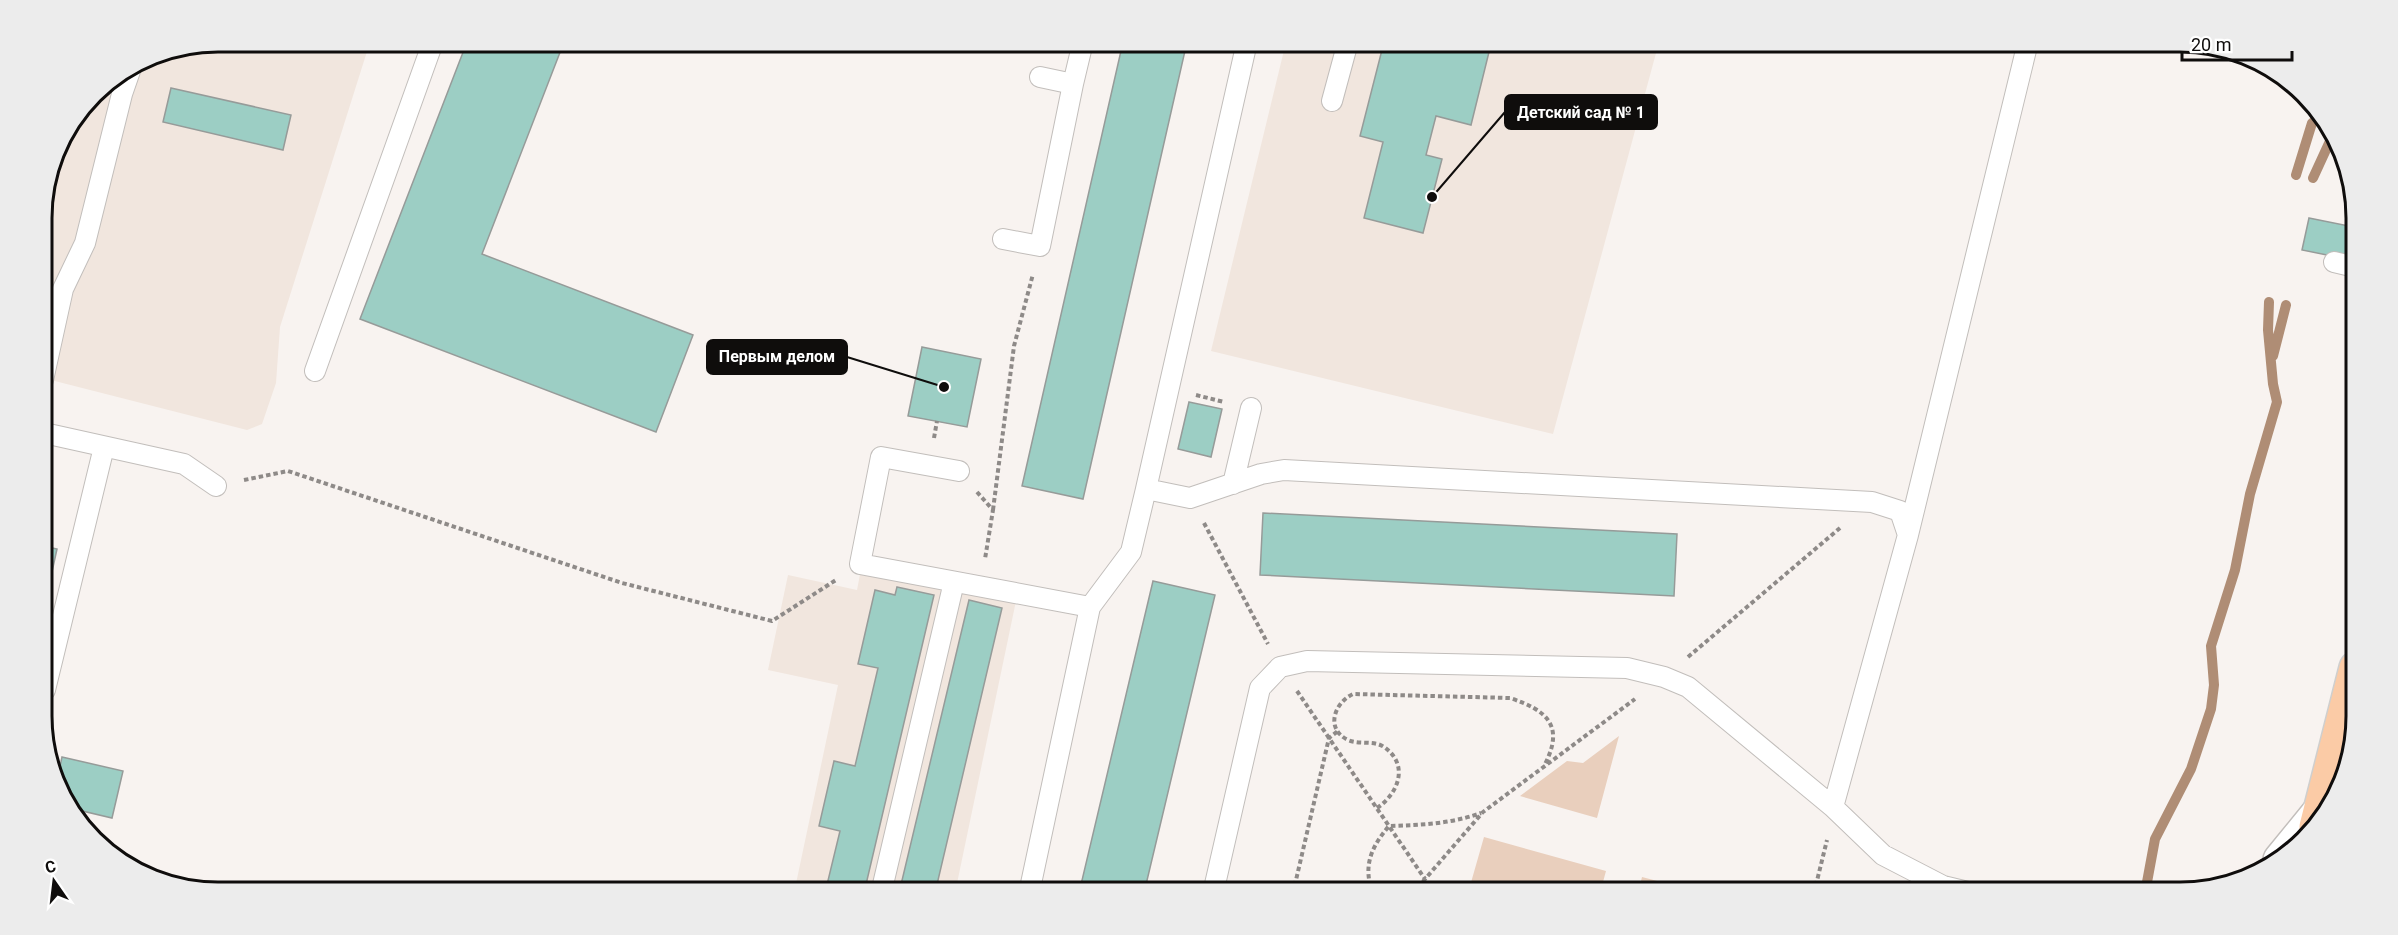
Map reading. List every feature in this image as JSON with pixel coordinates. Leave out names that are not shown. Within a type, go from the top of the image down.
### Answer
[{"type":"highway","points":[[2323,800],[2346,708]]},
{"type":"lane","points":[[1031,882],[1090,608],[1131,552],[1245,52]]},
{"type":"lane","points":[[1332,101],[1345,52]]},
{"type":"lane","points":[[1833,807],[1908,535],[2026,52]]},
{"type":"lane","points":[[315,371],[429,53]]},
{"type":"lane","points":[[1003,239],[1040,246],[1080,53]]},
{"type":"lane","points":[[1040,77],[1073,84]]},
{"type":"lane","points":[[53,336],[63,289],[85,243],[127,80]]},
{"type":"lane","points":[[2334,262],[2346,265]]},
{"type":"lane","points":[[1233,484],[1251,408]]},
{"type":"lane","points":[[53,435],[184,464],[216,486]]},
{"type":"lane","points":[[52,661],[104,447]]},
{"type":"lane","points":[[959,471],[881,457],[860,564],[1090,608]]},
{"type":"lane","points":[[1146,489],[1190,498],[1261,474],[1284,470],[1872,502],[1900,511],[1908,535]]},
{"type":"lane","points":[[884,882],[954,582]]},
{"type":"lane","points":[[1216,882],[1260,688],[1280,667],[1307,661],[1628,668],[1664,677],[1688,687],[1833,807],[1883,855],[1935,882]]},
{"type":"path","points":[[981,586],[1014,346],[1040,246]]},
{"type":"path","points":[[1168,389],[1251,408]]},
{"type":"path","points":[[216,486],[288,471],[622,583],[772,621],[860,564]]},
{"type":"path","points":[[959,471],[993,510]]},
{"type":"path","points":[[1190,498],[1280,667],[1425,879]]},
{"type":"path","points":[[1422,882],[1483,812],[1664,677],[1872,502]]},
{"type":"path","points":[[1377,808],[1390,800],[1397,786],[1399,771],[1394,757],[1383,746],[1346,739],[1338,731],[1334,720],[1336,709],[1342,699],[1353,694],[1510,698],[1530,705],[1548,718],[1554,734],[1552,749],[1543,767]]},
{"type":"path","points":[[1296,882],[1329,738],[1338,731]]},
{"type":"path","points":[[1817,882],[1833,807]]},
{"type":"path","points":[[1368,882],[1368,861],[1375,842],[1389,826],[1434,824],[1459,820],[1483,812]]},
{"type":"shaded area","points":[[1283,52],[1656,52],[1553,434],[1211,351]]},
{"type":"shaded area","points":[[208,53],[367,53],[280,327],[276,383],[262,424],[247,430],[53,380],[53,208],[58,176],[65,155],[80,126],[101,101],[135,75],[165,61]]},
{"type":"shaded area","points":[[861,569],[1016,601],[957,882],[796,882],[838,685],[768,670],[788,575],[857,590]]},
{"type":"shaded area","points":[[1619,736],[1597,818],[1520,796],[1567,761],[1583,763]]},
{"type":"shaded area","points":[[1484,837],[1606,871],[1603,882],[1471,882]]},
{"type":"shaded area","points":[[1642,877],[1661,882],[1641,882]]},
{"type":"building","points":[[1381,52],[1489,52],[1471,125],[1436,116],[1426,155],[1442,159],[1423,233],[1364,218],[1383,142],[1360,136]]},
{"type":"building","points":[[463,53],[560,53],[482,254],[693,335],[656,432],[360,319]]},
{"type":"building","points":[[1121,53],[1185,53],[1083,499],[1022,486]]},
{"type":"building","points":[[171,88],[291,115],[283,150],[163,122]]},
{"type":"building","points":[[2309,218],[2346,225],[2346,259],[2302,250]]},
{"type":"building","points":[[922,347],[981,359],[967,427],[908,416]]},
{"type":"building","points":[[1189,402],[1222,409],[1211,457],[1178,449]]},
{"type":"building","points":[[1263,513],[1677,534],[1674,596],[1260,575]]},
{"type":"building","points":[[52,548],[57,549],[52,570]]},
{"type":"building","points":[[1153,581],[1215,595],[1147,882],[1082,882]]},
{"type":"building","points":[[897,587],[934,595],[867,882],[828,882],[840,831],[819,826],[834,761],[855,766],[878,668],[858,664],[875,590],[895,595]]},
{"type":"building","points":[[969,600],[1002,608],[938,882],[902,882]]},
{"type":"building","points":[[62,757],[123,771],[112,818],[81,811],[60,766]]},
{"type":"waterway","points":[[2296,175],[2314,121]]},
{"type":"waterway","points":[[2313,178],[2328,145]]},
{"type":"waterway","points":[[2147,882],[2155,839],[2191,769],[2211,709],[2214,685],[2211,646],[2235,570],[2250,494],[2277,402],[2268,330],[2269,302]]},
{"type":"waterway","points":[[2273,356],[2286,305]]},
{"type":"place","name":"Детский сад № 1","points":[[1432,197]]},
{"type":"place","name":"Первым делом","points":[[944,387]]}]
